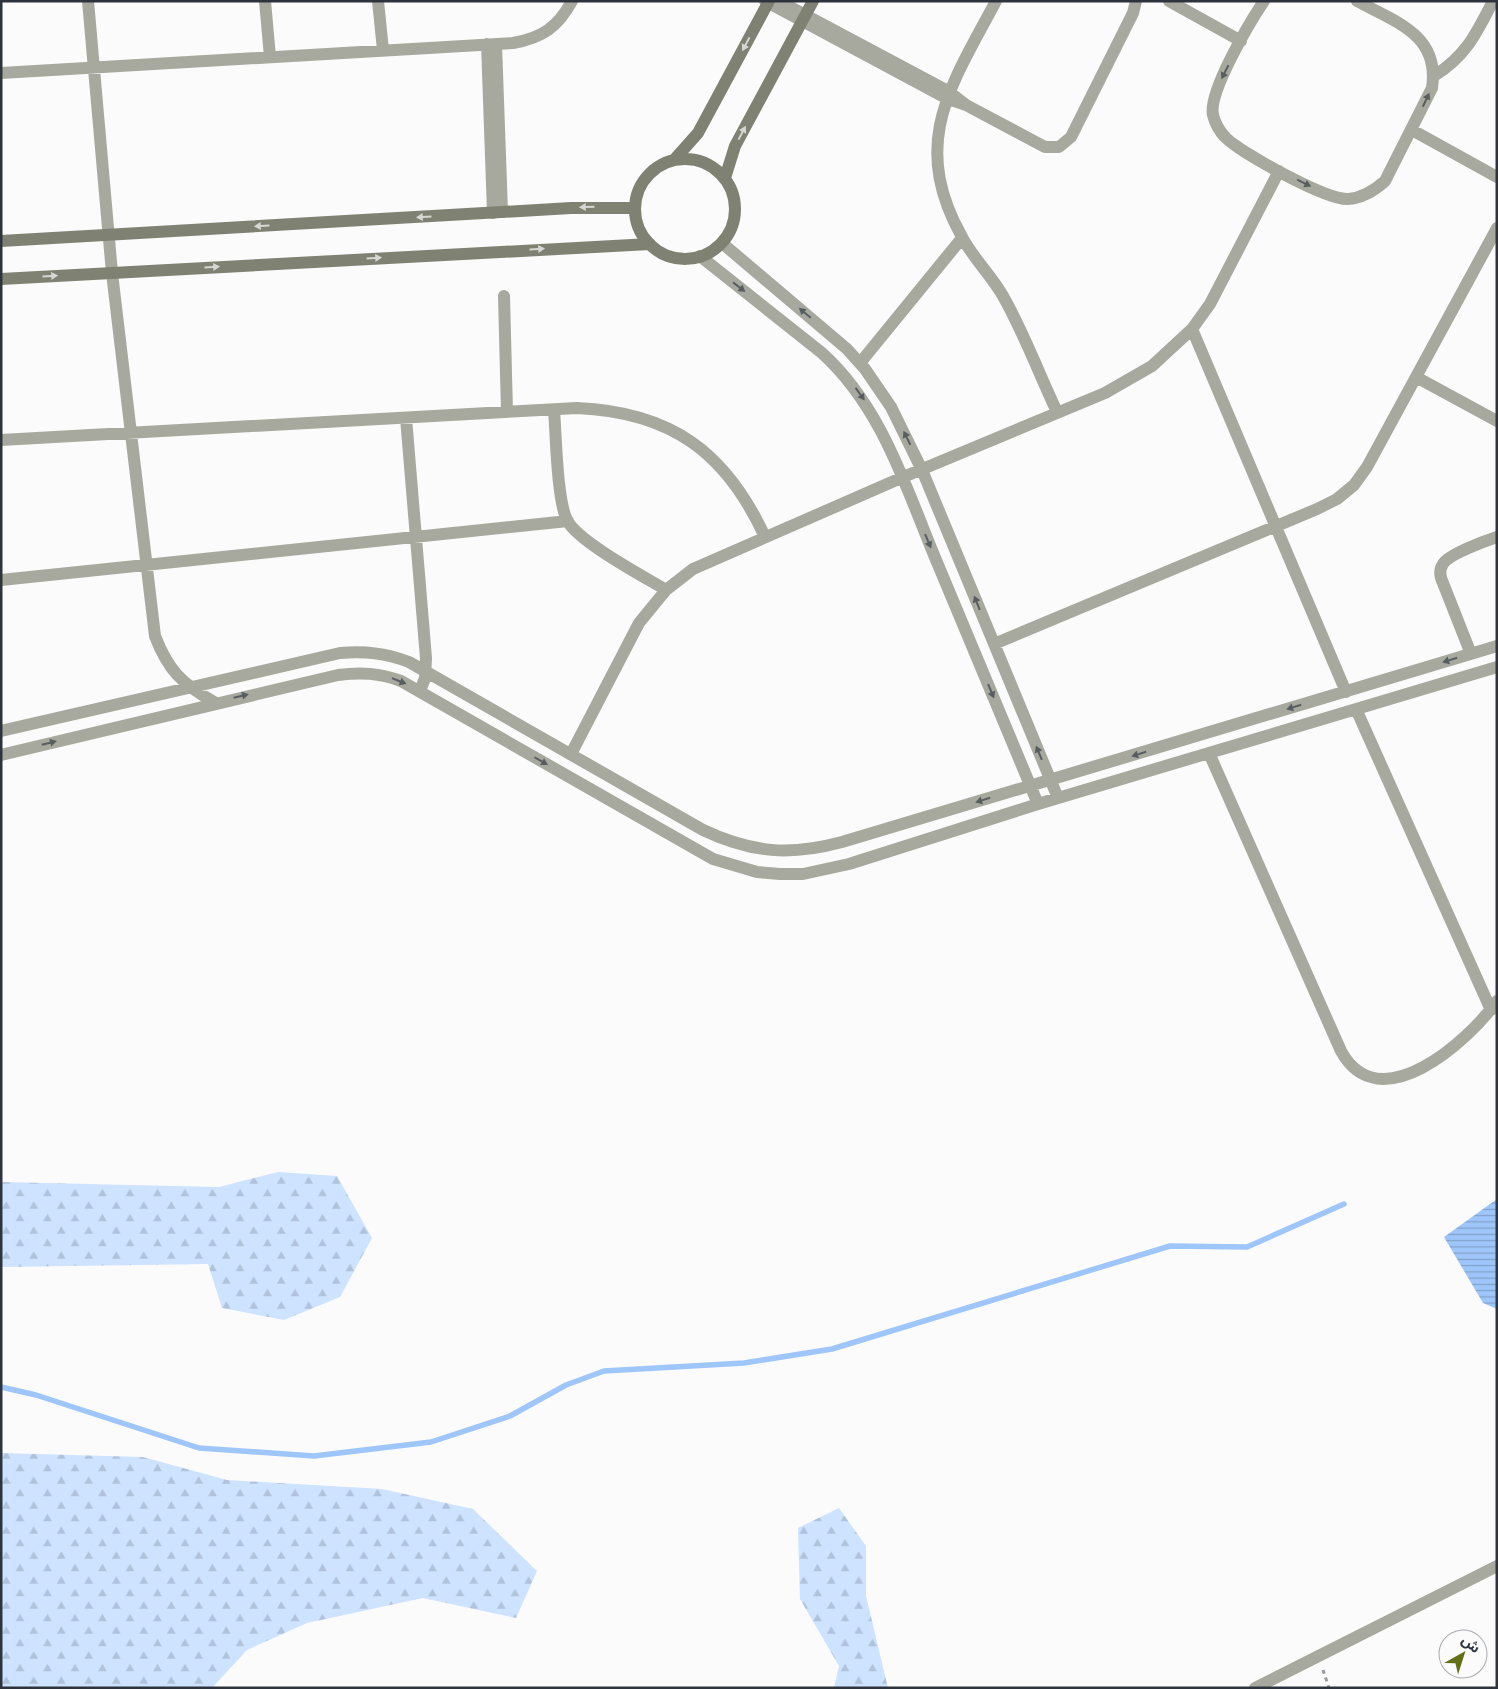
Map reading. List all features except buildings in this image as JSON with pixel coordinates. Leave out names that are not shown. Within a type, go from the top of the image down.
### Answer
[{"type":"street","points":[[88,1],[112,273],[155,636],[170,667],[189,688],[214,702]]},
{"type":"street","points":[[265,1],[273,57]]},
{"type":"street","points":[[272,1],[273,57]]},
{"type":"street","points":[[378,1],[383,50]]},
{"type":"street","points":[[1,73],[492,44],[531,40],[548,32],[561,20],[572,1]]},
{"type":"street","points":[[725,178],[735,146],[813,1]]},
{"type":"street","points":[[996,1],[947,94],[936,149],[937,173],[943,197],[964,241],[1003,296],[1058,412]]},
{"type":"street","points":[[674,160],[698,133],[770,2],[804,18],[1045,147],[1060,147],[1070,137],[1134,7],[1143,1]]},
{"type":"street","points":[[1169,1],[1241,41]]},
{"type":"street","points":[[1264,1],[1241,41],[1213,100],[1213,114],[1217,127],[1226,138],[1279,171],[1332,197],[1347,199],[1361,197],[1374,191],[1385,181],[1432,88],[1434,76],[1433,64],[1423,42],[1414,33],[1366,3]]},
{"type":"street","points":[[1434,76],[1462,54],[1473,39],[1493,1]]},
{"type":"street","points":[[492,44],[497,213]]},
{"type":"street","points":[[1412,130],[1497,177]]},
{"type":"street","points":[[689,158],[715,168],[725,178],[735,200],[736,211],[733,223],[722,243],[700,256],[687,259],[661,252],[650,244],[642,234],[635,208],[637,194],[651,172],[674,160],[689,158]]},
{"type":"street","points":[[571,754],[639,622],[666,590],[679,579],[708,560],[1058,412],[1129,380],[1166,354],[1192,328],[1210,304],[1226,277],[1279,171]]},
{"type":"street","points":[[1,241],[593,207],[635,208]]},
{"type":"street","points":[[994,644],[1276,526],[1337,499],[1354,485],[1367,466],[1416,378],[1497,228]]},
{"type":"street","points":[[863,366],[964,241]]},
{"type":"street","points":[[722,243],[833,336],[863,366],[891,407],[922,470],[1058,798]]},
{"type":"street","points":[[1,279],[650,244]]},
{"type":"street","points":[[700,256],[838,367],[860,394],[875,419],[901,478],[1038,804]]},
{"type":"street","points":[[504,296],[507,412]]},
{"type":"street","points":[[1192,328],[1346,692]]},
{"type":"street","points":[[1416,378],[1497,421]]},
{"type":"street","points":[[1,440],[578,408],[624,413],[661,424],[689,438],[713,458],[734,482],[752,508],[765,537]]},
{"type":"street","points":[[554,410],[563,512],[568,522],[582,537],[666,590]]},
{"type":"street","points":[[406,418],[417,537],[426,671],[420,691]]},
{"type":"street","points":[[1,580],[568,522]]},
{"type":"street","points":[[1472,654],[1442,583],[1440,571],[1442,565],[1451,557],[1497,537]]},
{"type":"street","points":[[1,731],[340,653],[363,651],[387,654],[426,671],[703,830],[740,845],[771,851],[795,852],[819,848],[1031,786],[1497,646]]},
{"type":"street","points":[[1,755],[214,702],[338,675],[360,672],[381,674],[401,680],[713,858],[757,872],[803,874],[826,870],[1038,804],[1497,667]]},
{"type":"street","points":[[1209,753],[1347,1062],[1368,1078],[1395,1079],[1444,1054],[1470,1034],[1494,1005],[1356,709]]},
{"type":"street","points":[[1255,1688],[1497,1566]]},
{"type":"green space","points":[[278,1172],[337,1176],[372,1238],[340,1297],[284,1320],[222,1308],[208,1264],[1,1267],[1,1182],[219,1187]]},
{"type":"green space","points":[[1,1453],[143,1457],[227,1480],[382,1489],[473,1509],[537,1571],[516,1618],[423,1598],[307,1623],[247,1650],[212,1688],[1,1688]]},
{"type":"green space","points":[[839,1508],[866,1546],[866,1596],[888,1688],[834,1688],[839,1666],[800,1599],[798,1528]]},
{"type":"water","points":[[1497,1199],[1497,1309],[1483,1303],[1444,1237]]},
{"type":"waterway","points":[[1,1387],[36,1395],[199,1448],[314,1456],[431,1442],[510,1416],[566,1385],[604,1371],[744,1363],[832,1349],[1170,1246],[1247,1247],[1344,1204]]}]
